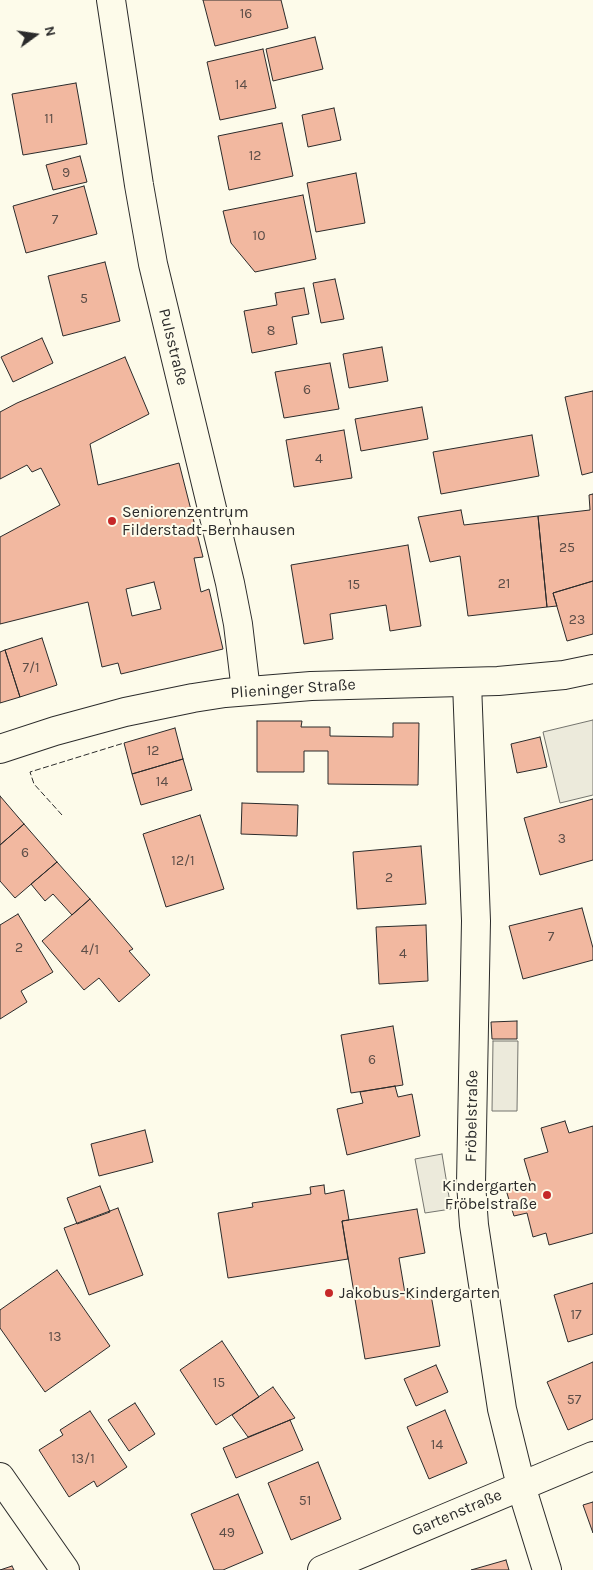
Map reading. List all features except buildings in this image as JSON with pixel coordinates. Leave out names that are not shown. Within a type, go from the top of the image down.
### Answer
[{"type":"street","name":"Pulsstraße","points":[[111,0],[153,264],[230,583],[238,624],[246,691]]},
{"type":"street","name":"Plieninger Straße","points":[[0,749],[55,731],[193,698],[246,691],[311,686],[467,683],[533,678],[593,669]]},
{"type":"street","name":"Fröbelstraße","points":[[467,683],[476,921],[471,1183],[474,1225],[502,1409],[521,1486],[547,1570]]},
{"type":"street","name":"Gartenstraße","points":[[322,1570],[593,1456]]},
{"type":"street","points":[[0,1477],[65,1570]]},
{"type":"shaded area","points":[[593,720],[593,795],[560,803],[543,732]]},
{"type":"shaded area","points":[[493,1041],[518,1041],[517,1111],[492,1111]]},
{"type":"shaded area","points":[[442,1154],[451,1209],[425,1213],[415,1159]]},
{"type":"fence","points":[[62,815],[34,784],[30,772],[124,743]]},
{"type":"place","name":"Seniorenzentrum Filderstadt-Bernhausen","points":[[112,521]]},
{"type":"place","name":"Kindergarten Fröbelstraße","points":[[547,1195]]},
{"type":"place","name":"Jakobus-Kindergarten","points":[[329,1293]]}]
